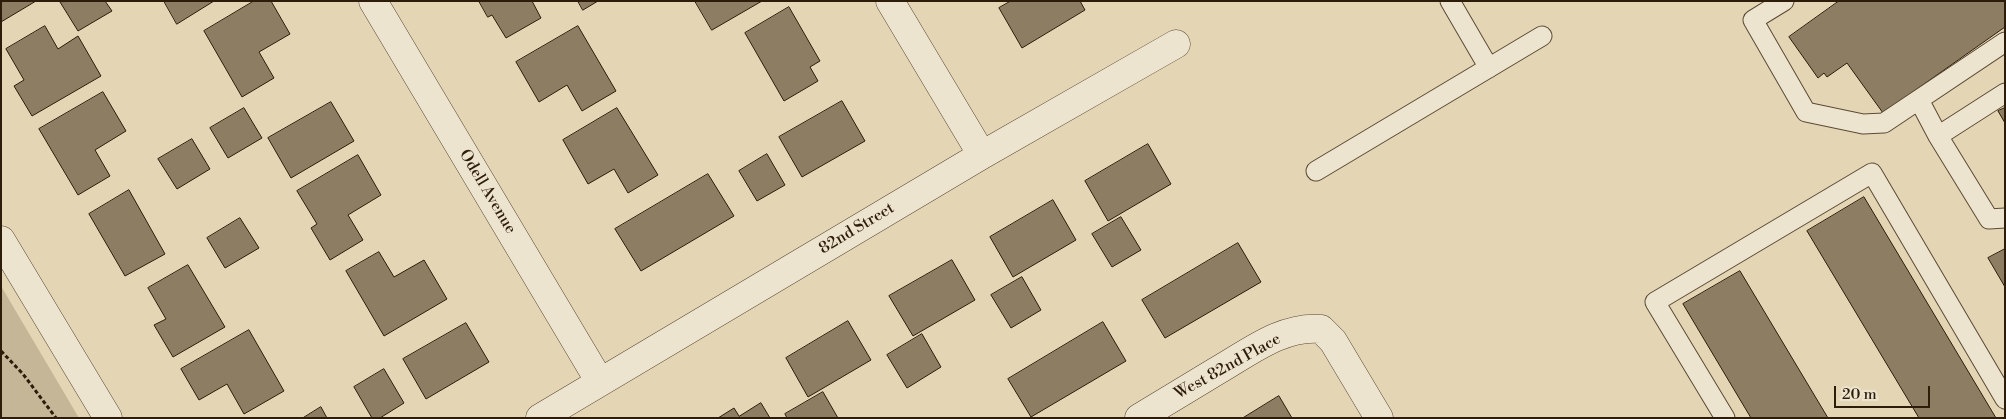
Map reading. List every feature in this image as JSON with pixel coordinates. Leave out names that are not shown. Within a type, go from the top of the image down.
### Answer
[{"type":"street","name":"Odell Avenue","points":[[373,1],[600,382]]},
{"type":"street","points":[[890,1],[982,155]]},
{"type":"street","name":"82nd Street","points":[[540,418],[982,155],[1176,44]]},
{"type":"street","points":[[1,240],[108,418]]},
{"type":"street","name":"West 82nd Place","points":[[1138,418],[1263,344],[1291,332],[1308,328],[1320,328],[1333,341],[1379,418]]},
{"type":"lane","points":[[1450,1],[1489,68]]},
{"type":"lane","points":[[1784,1],[1753,20],[1806,112],[1863,124],[1884,123],[2005,42]]},
{"type":"lane","points":[[1316,170],[1542,36]]},
{"type":"lane","points":[[1938,136],[2005,93]]},
{"type":"lane","points":[[1919,100],[1938,136],[1989,219],[2005,218]]},
{"type":"lane","points":[[1725,418],[1655,302],[1872,173],[2005,399]]},
{"type":"path","points":[[1,350],[24,374],[56,418]]},
{"type":"shaded area","points":[[1,286],[79,418],[1,418]]},
{"type":"building","points":[[1,1],[36,1],[1,22]]},
{"type":"building","points":[[105,1],[112,11],[78,31],[60,2]]},
{"type":"building","points":[[164,1],[214,1],[177,24]]},
{"type":"building","points":[[254,1],[271,1],[290,34],[259,52],[274,78],[242,97],[204,31]]},
{"type":"building","points":[[479,1],[532,1],[541,18],[506,38],[492,15],[488,17]]},
{"type":"building","points":[[578,1],[598,1],[583,10]]},
{"type":"building","points":[[695,1],[762,1],[712,30]]},
{"type":"building","points":[[1011,1],[1080,1],[1085,10],[1022,48],[999,8]]},
{"type":"building","points":[[1839,1],[2005,1],[2005,27],[1883,113],[1847,63],[1827,77],[1824,73],[1818,78],[1789,37]]},
{"type":"building","points":[[789,7],[820,61],[810,67],[818,81],[784,101],[745,33]]},
{"type":"building","points":[[45,26],[58,49],[78,36],[101,76],[32,116],[14,86],[24,80],[6,49]]},
{"type":"building","points":[[578,26],[616,91],[582,111],[567,85],[539,102],[516,62]]},
{"type":"building","points":[[103,92],[126,131],[95,150],[110,176],[78,195],[39,129]]},
{"type":"building","points":[[842,101],[865,141],[802,177],[779,137]]},
{"type":"building","points":[[331,102],[354,141],[291,178],[268,138]]},
{"type":"building","points":[[244,108],[262,138],[228,158],[210,128]]},
{"type":"building","points":[[617,108],[658,175],[628,193],[614,169],[588,184],[563,140]]},
{"type":"building","points":[[2005,108],[2005,123],[1998,111]]},
{"type":"building","points":[[192,139],[210,169],[177,189],[158,159]]},
{"type":"building","points":[[1148,144],[1171,184],[1108,221],[1085,181]]},
{"type":"building","points":[[767,154],[785,185],[757,201],[739,171]]},
{"type":"building","points":[[358,155],[381,195],[348,215],[363,240],[330,260],[311,228],[317,224],[297,191]]},
{"type":"building","points":[[708,174],[734,216],[641,271],[615,229]]},
{"type":"building","points":[[129,190],[165,254],[125,276],[89,214]]},
{"type":"building","points":[[1864,197],[1996,418],[1919,418],[1807,231]]},
{"type":"building","points":[[1053,200],[1076,240],[1013,277],[990,237]]},
{"type":"building","points":[[1121,217],[1141,250],[1112,267],[1092,234]]},
{"type":"building","points":[[240,218],[259,248],[225,268],[207,238]]},
{"type":"building","points":[[1238,243],[1261,282],[1165,338],[1142,300]]},
{"type":"building","points":[[2005,249],[2005,287],[1988,258]]},
{"type":"building","points":[[379,252],[394,277],[424,260],[447,299],[384,336],[346,271]]},
{"type":"building","points":[[952,260],[975,300],[913,336],[889,296]]},
{"type":"building","points":[[188,265],[225,327],[173,357],[154,325],[166,319],[148,288]]},
{"type":"building","points":[[1740,271],[1828,418],[1751,418],[1683,304]]},
{"type":"building","points":[[1022,277],[1041,310],[1011,328],[991,295]]},
{"type":"building","points":[[848,321],[871,360],[808,397],[786,358]]},
{"type":"building","points":[[1103,322],[1126,361],[1031,417],[1008,379]]},
{"type":"building","points":[[466,323],[489,362],[426,399],[403,359]]},
{"type":"building","points":[[249,330],[284,391],[244,414],[227,384],[199,400],[181,369]]},
{"type":"building","points":[[922,334],[941,367],[907,388],[887,355]]},
{"type":"building","points":[[384,369],[404,403],[380,418],[372,418],[354,387]]},
{"type":"building","points":[[823,392],[838,418],[787,418],[785,414]]},
{"type":"building","points":[[1279,396],[1292,418],[1243,418]]},
{"type":"building","points":[[761,403],[770,418],[718,418],[734,408],[739,416]]},
{"type":"building","points":[[321,407],[327,418],[303,418]]}]
